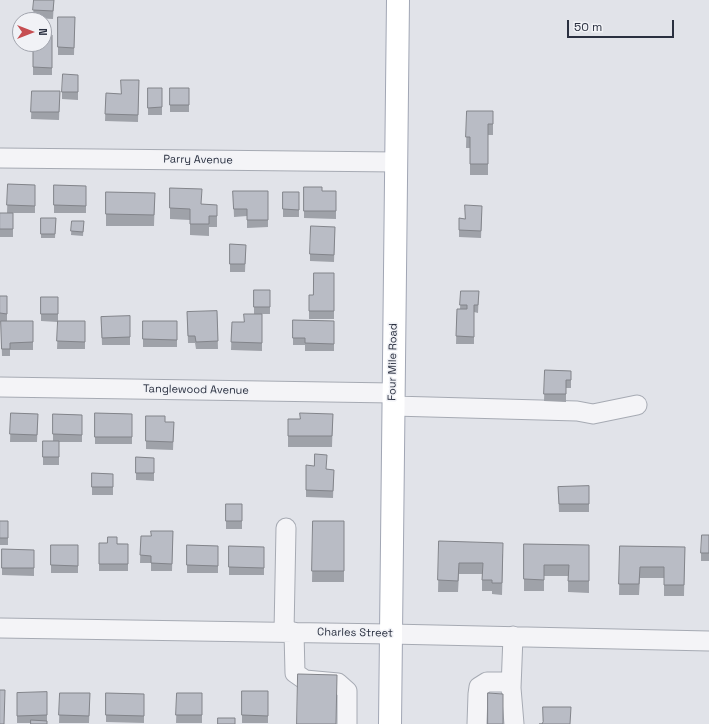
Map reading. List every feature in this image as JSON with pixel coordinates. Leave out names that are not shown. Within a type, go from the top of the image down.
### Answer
[{"type":"main road","name":"Four Mile Road","points":[[390,724],[398,0]]},
{"type":"street","name":"Parry Avenue","points":[[0,158],[397,162]]},
{"type":"street","name":"Tanglewood Avenue","points":[[0,387],[393,399],[577,411],[594,414],[638,405]]},
{"type":"street","points":[[286,528],[289,632],[295,673],[305,680],[338,683],[347,691],[348,724]]},
{"type":"street","name":"Charles Street","points":[[0,628],[513,636],[709,641]]},
{"type":"street","points":[[513,636],[511,682],[514,724]]},
{"type":"street","points":[[477,724],[479,687],[487,682],[511,682]]},
{"type":"building","points":[[34,0],[54,0],[53,11],[33,10]]},
{"type":"building","points":[[58,17],[75,17],[74,48],[58,47]]},
{"type":"building","points":[[33,52],[52,52],[52,68],[33,67]]},
{"type":"building","points":[[63,74],[78,75],[78,92],[62,92]]},
{"type":"building","points":[[121,80],[139,80],[138,115],[105,114],[106,93],[121,94]]},
{"type":"building","points":[[148,88],[162,88],[162,107],[148,108]]},
{"type":"building","points":[[170,88],[189,88],[189,105],[170,105]]},
{"type":"building","points":[[32,91],[60,91],[59,112],[31,112]]},
{"type":"building","points":[[467,111],[493,111],[493,124],[488,124],[488,164],[470,164],[470,137],[466,137]]},
{"type":"building","points":[[8,184],[35,185],[35,206],[7,205]]},
{"type":"building","points":[[54,185],[86,186],[86,206],[54,205]]},
{"type":"building","points":[[304,187],[322,187],[322,191],[336,191],[336,211],[304,211]]},
{"type":"building","points":[[170,188],[202,189],[201,204],[217,205],[217,216],[209,216],[209,224],[190,224],[190,209],[170,208]]},
{"type":"building","points":[[233,191],[268,191],[268,220],[247,220],[247,209],[234,209]]},
{"type":"building","points":[[106,192],[155,193],[154,215],[106,214]]},
{"type":"building","points":[[283,192],[299,192],[299,210],[283,209]]},
{"type":"building","points":[[465,205],[482,206],[481,231],[459,230],[459,218],[465,219]]},
{"type":"building","points":[[0,213],[13,213],[13,229],[0,229]]},
{"type":"building","points":[[41,218],[56,218],[55,234],[41,234]]},
{"type":"building","points":[[72,221],[84,221],[83,232],[71,231]]},
{"type":"building","points":[[311,226],[335,227],[334,255],[310,254]]},
{"type":"building","points":[[230,244],[246,245],[245,264],[230,264]]},
{"type":"building","points":[[314,273],[334,273],[334,311],[309,311],[309,295],[313,295]]},
{"type":"building","points":[[254,290],[270,290],[270,307],[254,307]]},
{"type":"building","points":[[461,291],[479,291],[478,305],[474,305],[474,337],[456,336],[457,309],[467,309],[467,305],[460,305]]},
{"type":"building","points":[[0,296],[7,296],[7,314],[0,313]]},
{"type":"building","points":[[41,297],[58,297],[58,314],[41,314]]},
{"type":"building","points":[[217,311],[218,341],[196,342],[195,336],[188,336],[187,312]]},
{"type":"building","points":[[244,314],[262,314],[262,343],[231,342],[232,322],[244,322]]},
{"type":"building","points":[[130,316],[130,337],[102,338],[101,317]]},
{"type":"building","points":[[293,320],[334,321],[334,344],[305,343],[305,338],[293,338]]},
{"type":"building","points":[[1,321],[33,321],[33,342],[10,343],[10,349],[2,349]]},
{"type":"building","points":[[58,321],[85,321],[85,342],[57,341]]},
{"type":"building","points":[[143,321],[177,321],[177,340],[143,339]]},
{"type":"building","points":[[545,370],[571,371],[571,380],[566,380],[566,394],[544,394]]},
{"type":"building","points":[[11,413],[38,414],[37,435],[10,434]]},
{"type":"building","points":[[95,413],[132,414],[132,437],[95,437]]},
{"type":"building","points":[[300,413],[333,414],[332,436],[288,436],[288,419],[300,419]]},
{"type":"building","points":[[53,414],[82,415],[82,435],[53,434]]},
{"type":"building","points":[[146,416],[165,416],[165,422],[174,422],[173,442],[146,441]]},
{"type":"building","points":[[43,441],[59,441],[59,457],[43,457]]},
{"type":"building","points":[[315,454],[327,455],[326,469],[334,470],[333,491],[306,490],[306,465],[314,466]]},
{"type":"building","points":[[136,457],[154,458],[154,473],[136,473]]},
{"type":"building","points":[[92,473],[113,474],[113,487],[92,487]]},
{"type":"building","points":[[589,486],[589,504],[559,504],[558,487]]},
{"type":"building","points":[[226,504],[242,504],[242,521],[226,521]]},
{"type":"building","points":[[0,521],[8,521],[8,538],[0,538]]},
{"type":"building","points":[[313,521],[344,521],[344,571],[312,571]]},
{"type":"building","points":[[151,531],[173,531],[172,564],[151,563],[151,556],[140,555],[141,536],[151,536]]},
{"type":"building","points":[[702,535],[709,535],[709,553],[701,553]]},
{"type":"building","points":[[108,537],[117,537],[117,544],[128,544],[128,564],[99,564],[99,543],[107,543]]},
{"type":"building","points":[[439,541],[503,543],[502,583],[492,583],[492,580],[482,580],[483,563],[459,563],[458,581],[438,580]]},
{"type":"building","points":[[524,544],[589,545],[589,581],[568,581],[569,565],[544,565],[544,580],[524,579]]},
{"type":"building","points":[[51,545],[78,545],[78,566],[51,565]]},
{"type":"building","points":[[187,545],[218,546],[218,566],[187,565]]},
{"type":"building","points":[[229,546],[264,547],[264,568],[229,567]]},
{"type":"building","points":[[620,546],[685,547],[684,585],[664,585],[664,567],[640,567],[639,584],[619,584]]},
{"type":"building","points":[[2,549],[34,550],[34,568],[2,568]]},
{"type":"building","points":[[298,674],[337,675],[336,724],[297,724]]},
{"type":"building","points":[[0,690],[5,690],[4,724],[0,724]]},
{"type":"building","points":[[242,691],[268,691],[268,716],[242,715]]},
{"type":"building","points":[[47,692],[47,715],[17,716],[17,693]]},
{"type":"building","points":[[60,693],[90,693],[89,716],[59,715]]},
{"type":"building","points":[[106,693],[144,694],[144,716],[106,715]]},
{"type":"building","points":[[177,693],[202,693],[202,715],[176,715]]},
{"type":"building","points":[[488,693],[503,694],[503,724],[488,724]]},
{"type":"building","points":[[543,707],[571,707],[570,724],[542,724]]},
{"type":"building","points":[[218,718],[235,718],[235,724],[218,724]]},
{"type":"building","points":[[31,720],[47,721],[47,724],[31,724]]}]
